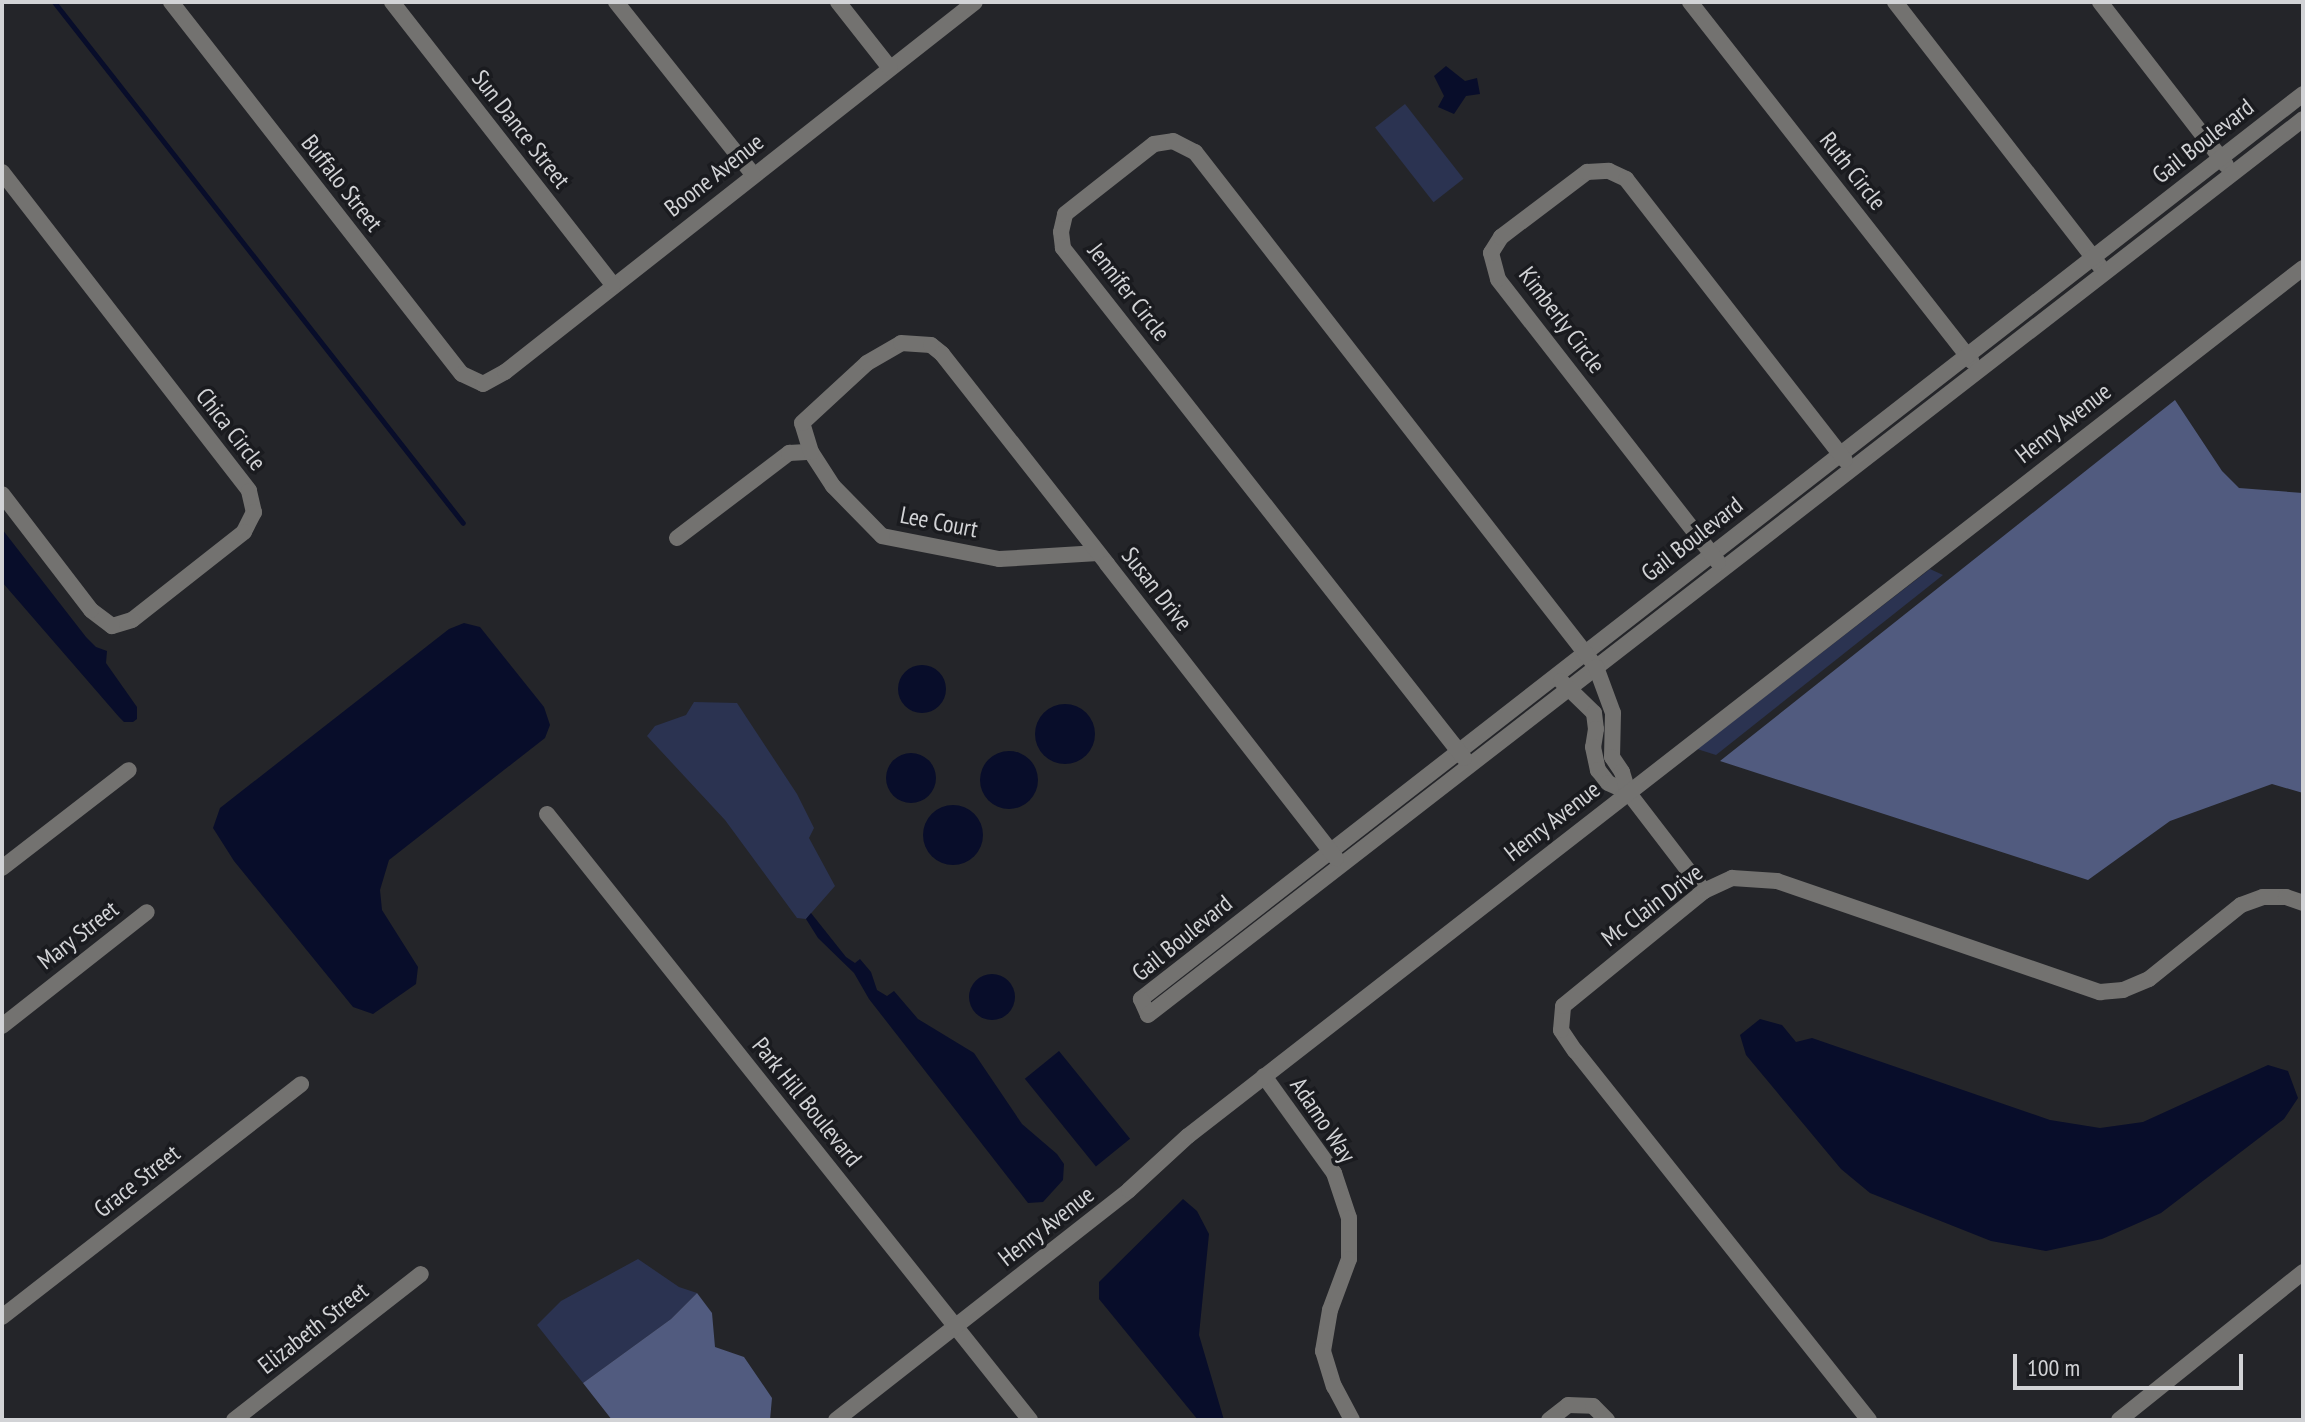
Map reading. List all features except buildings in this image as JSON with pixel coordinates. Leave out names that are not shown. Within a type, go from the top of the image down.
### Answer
[{"type":"street","name":"Buffalo Street","points":[[171,2],[462,374],[483,384]]},
{"type":"street","name":"Sun Dance Street","points":[[392,2],[613,285]]},
{"type":"street","points":[[616,2],[753,174]]},
{"type":"street","points":[[838,2],[890,68]]},
{"type":"street","name":"Boone Avenue","points":[[483,384],[505,372],[975,2]]},
{"type":"street","name":"Ruth Circle","points":[[1690,2],[1972,362]]},
{"type":"street","points":[[1895,2],[2105,272]]},
{"type":"street","points":[[2100,2],[2234,175]]},
{"type":"street","name":"Gail Boulevard","points":[[2303,94],[2093,258],[1972,362],[1851,468],[1148,1015],[1141,999],[1584,652],[1840,454],[1972,362],[2105,272],[2303,119]]},
{"type":"street","name":"Jennifer Circle","points":[[1469,765],[1063,248],[1061,232],[1065,214],[1154,144],[1173,141],[1195,152],[1596,667],[1613,713],[1612,757],[1622,772],[1628,792]]},
{"type":"street","name":"Kimberly Circle","points":[[1723,569],[1498,279],[1491,253],[1501,237],[1587,172],[1609,171],[1626,179],[1851,468]]},
{"type":"street","name":"Chica Circle","points":[[2,172],[249,491],[254,512],[244,532],[132,620],[112,626],[91,610],[2,494]]},
{"type":"street","name":"Henry Avenue","points":[[836,1420],[1129,1190],[1188,1136],[1264,1076],[2303,268]]},
{"type":"street","name":"Lee Court","points":[[931,345],[901,343],[867,363],[802,423],[811,452],[833,486],[882,536],[999,559],[1098,553]]},
{"type":"street","name":"Susan Drive","points":[[931,345],[1098,553],[1341,866]]},
{"type":"street","points":[[677,538],[789,453],[811,452]]},
{"type":"street","points":[[1554,676],[1594,713],[1596,729],[1593,747],[1598,770],[1608,783],[1628,792],[1704,891]]},
{"type":"street","points":[[2,868],[129,770]]},
{"type":"street","name":"Park Hill Boulevard","points":[[547,814],[1030,1420]]},
{"type":"street","name":"Mc Clain Drive","points":[[1869,1420],[1561,1030],[1563,1006],[1704,891],[1732,878],[1777,881],[2100,992],[2123,990],[2149,979],[2241,905],[2263,897],[2286,897],[2303,903]]},
{"type":"street","name":"Mary Street","points":[[2,1026],[147,912]]},
{"type":"street","name":"Adamo Way","points":[[1264,1076],[1334,1173],[1349,1218],[1349,1259],[1330,1310],[1323,1351],[1334,1386],[1352,1420]]},
{"type":"street","name":"Grace Street","points":[[2,1317],[301,1084]]},
{"type":"street","points":[[2119,1420],[2303,1272]]},
{"type":"street","name":"Elizabeth Street","points":[[234,1420],[421,1274]]},
{"type":"street","points":[[1549,1420],[1568,1405],[1593,1406],[1607,1420]]},
{"type":"shaded area","points":[[1446,66],[1465,81],[1477,78],[1480,94],[1466,96],[1454,114],[1438,107],[1444,96],[1434,76]]},
{"type":"shaded area","points":[[1405,104],[1463,179],[1434,202],[1375,127]]},
{"type":"shaded area","points":[[2175,400],[2222,471],[2239,488],[2303,493],[2303,793],[2272,784],[2170,821],[2088,880],[1720,761]]},
{"type":"shaded area","points":[[2,529],[86,637],[96,647],[107,651],[106,663],[137,707],[137,719],[133,722],[124,722],[119,717],[2,582]]},
{"type":"shaded area","points":[[1930,569],[1943,575],[1716,755],[1697,749]]},
{"type":"shaded area","points":[[464,623],[480,627],[544,707],[550,725],[545,738],[389,860],[380,890],[382,910],[418,967],[416,984],[373,1014],[353,1007],[234,861],[213,828],[220,808],[449,629]]},
{"type":"shaded area","points":[[922,665],[939,672],[946,689],[939,706],[922,713],[905,706],[898,689],[905,672]]},
{"type":"shaded area","points":[[694,702],[737,703],[797,794],[814,828],[809,838],[835,886],[806,919],[797,918],[725,820],[647,736],[655,726],[686,715]]},
{"type":"shaded area","points":[[1065,704],[1077,706],[1086,713],[1093,722],[1093,746],[1086,755],[1077,762],[1065,764],[1053,762],[1044,755],[1037,746],[1035,734],[1037,722],[1044,713],[1053,706]]},
{"type":"shaded area","points":[[1009,751],[1029,760],[1038,780],[1029,800],[1009,809],[989,800],[980,780],[989,760]]},
{"type":"shaded area","points":[[911,753],[929,760],[936,778],[929,796],[911,803],[893,796],[886,778],[893,760]]},
{"type":"shaded area","points":[[953,805],[965,807],[974,814],[981,823],[981,847],[974,856],[965,863],[953,865],[941,863],[932,856],[925,847],[923,835],[925,823],[932,814],[941,807]]},
{"type":"shaded area","points":[[811,913],[846,957],[855,963],[860,959],[871,972],[877,990],[887,996],[894,991],[918,1019],[974,1053],[1022,1124],[1057,1154],[1064,1164],[1063,1180],[1043,1202],[1028,1203],[869,999],[854,973],[818,938],[806,919]]},
{"type":"shaded area","points":[[992,974],[1008,981],[1015,997],[1008,1013],[992,1020],[976,1013],[969,997],[976,981]]},
{"type":"shaded area","points":[[1760,1019],[1782,1025],[1796,1042],[1812,1038],[2050,1120],[2100,1128],[2143,1122],[2268,1065],[2288,1071],[2298,1098],[2284,1119],[2161,1213],[2102,1239],[2046,1251],[1991,1241],[1870,1193],[1841,1169],[1746,1055],[1740,1035]]},
{"type":"shaded area","points":[[1059,1051],[1130,1139],[1096,1167],[1025,1079]]},
{"type":"shaded area","points":[[1183,1199],[1197,1211],[1209,1234],[1199,1335],[1224,1420],[1198,1420],[1099,1299],[1099,1282]]},
{"type":"shaded area","points":[[638,1259],[679,1287],[697,1293],[671,1319],[583,1383],[537,1325],[561,1301]]},
{"type":"shaded area","points":[[697,1293],[712,1313],[715,1347],[744,1357],[772,1398],[770,1420],[612,1420],[583,1383],[671,1319]]},
{"type":"waterway","points":[[54,2],[463,523]]}]
